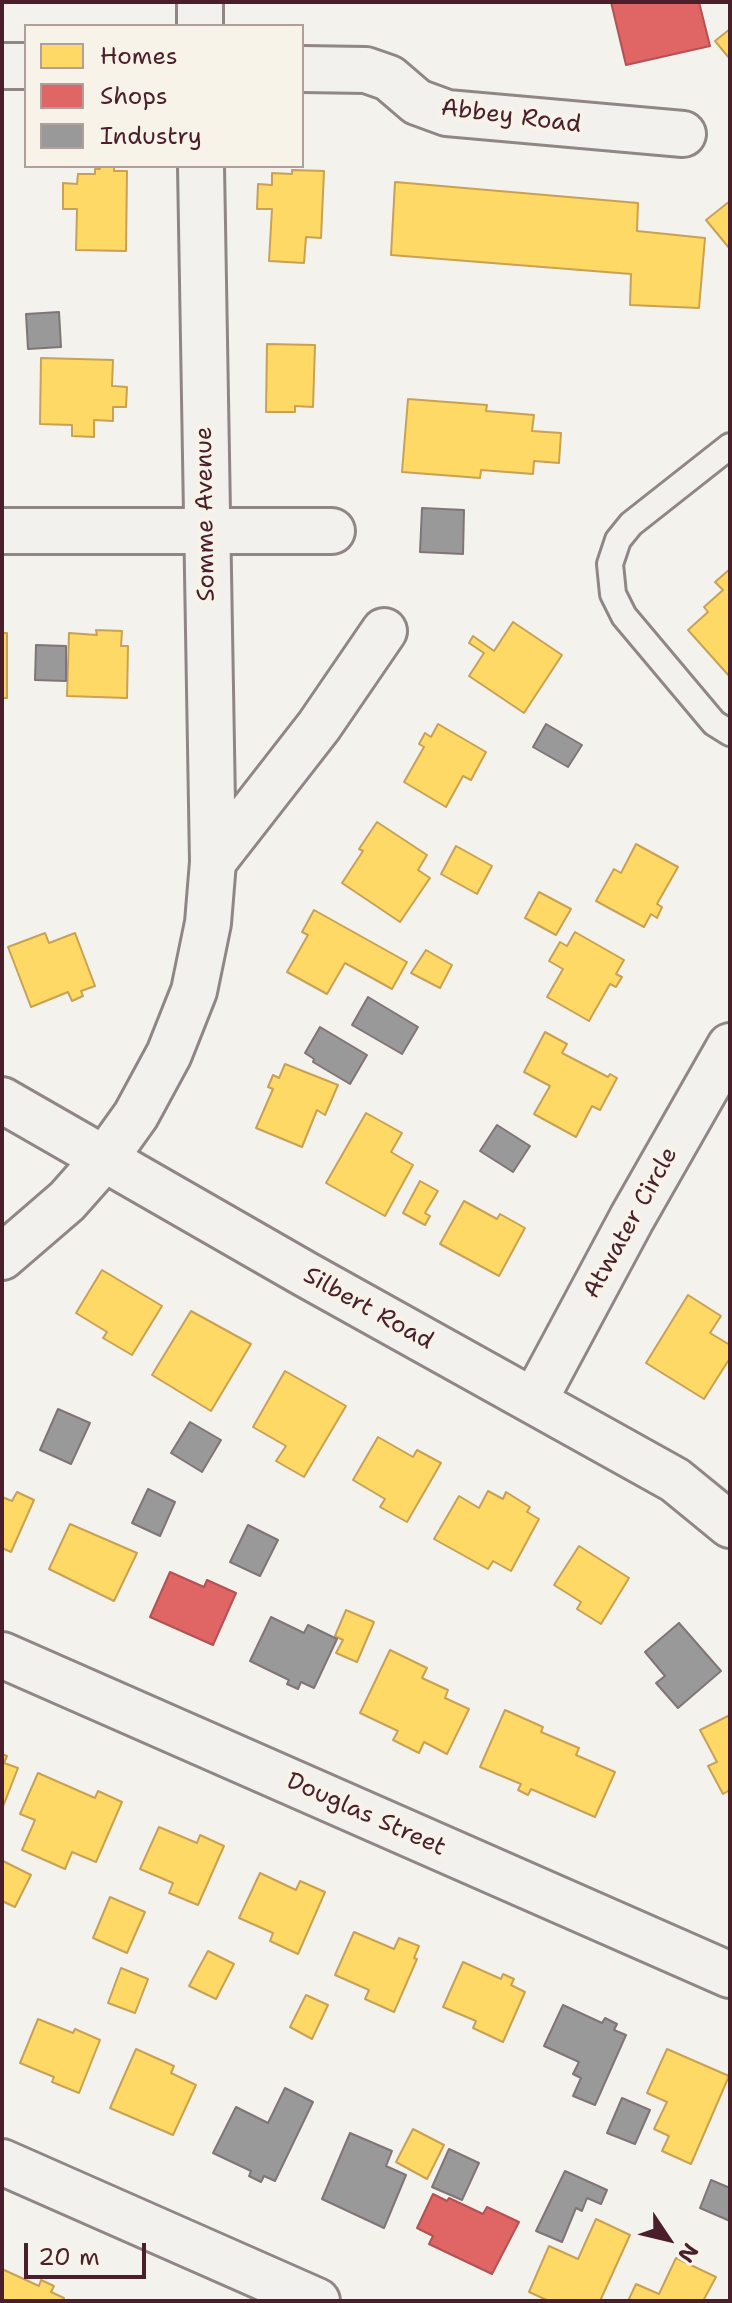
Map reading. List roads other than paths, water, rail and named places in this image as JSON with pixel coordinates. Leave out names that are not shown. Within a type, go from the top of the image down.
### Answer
[{"type":"street","points":[[200,2],[200,24]]},
{"type":"street","points":[[2,66],[24,66]]},
{"type":"street","name":"Abbey Road","points":[[304,69],[366,70],[389,78],[417,102],[447,113],[683,134]]},
{"type":"street","name":"Somme Avenue","points":[[2,1257],[67,1201],[106,1157],[136,1115],[162,1067],[194,991],[208,923],[213,862],[201,168]]},
{"type":"street","points":[[2,531],[332,531]]},
{"type":"street","points":[[213,862],[319,726],[384,631]]},
{"type":"street","name":"Atwater Circle","points":[[534,1401],[632,1218],[730,1046]]},
{"type":"street","name":"Silbert Road","points":[[2,1100],[305,1274],[675,1480],[730,1525]]},
{"type":"street","name":"Douglas Street","points":[[2,1655],[730,1975]]},
{"type":"street","points":[[2,2162],[317,2301]]},
{"type":"lane","points":[[730,446],[631,524],[618,540],[610,564],[613,594],[624,616],[714,723],[730,733]]}]
